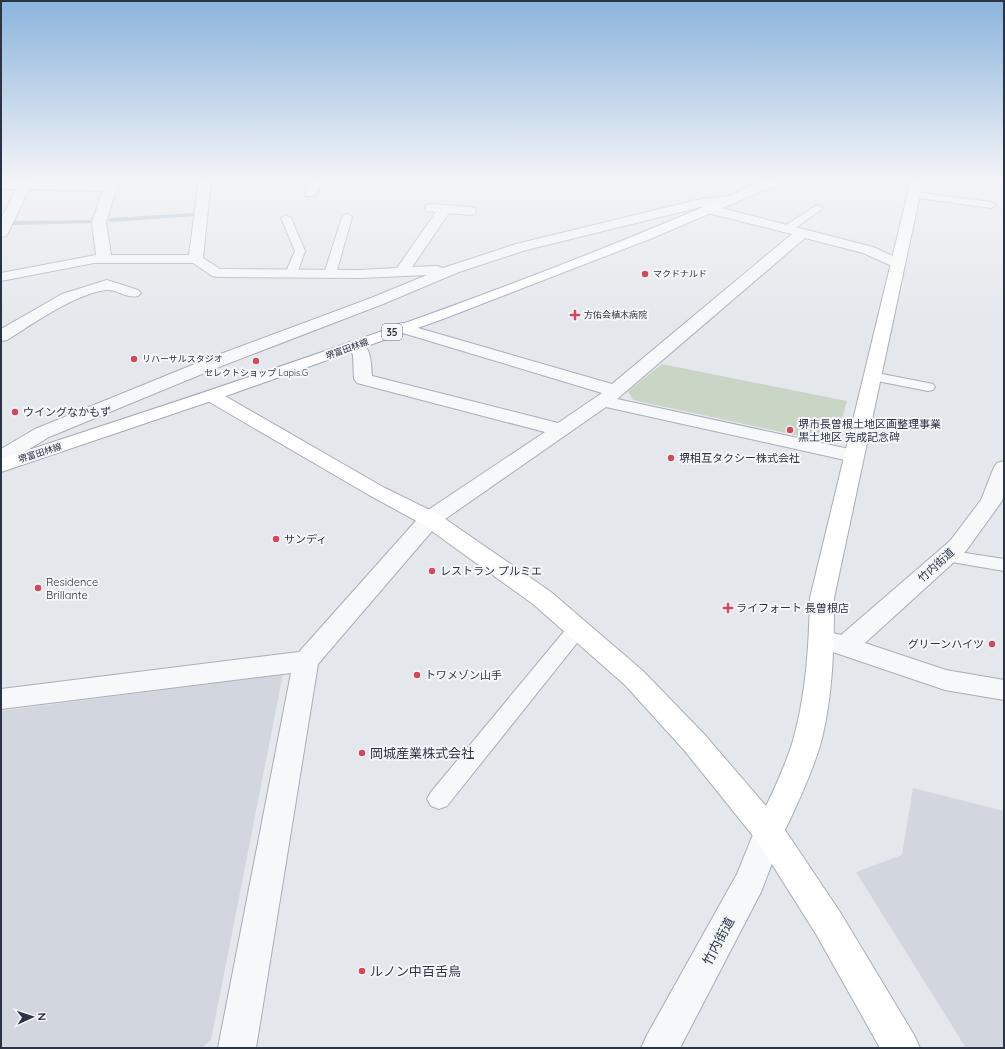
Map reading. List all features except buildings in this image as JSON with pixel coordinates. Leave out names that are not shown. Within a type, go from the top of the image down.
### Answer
[{"type":"street","points":[[100,229],[104,259]]},
{"type":"street","points":[[196,259],[199,229]]},
{"type":"street","points":[[401,272],[431,229]]},
{"type":"street","points":[[1,458],[49,430],[213,363],[377,302],[454,269],[521,246],[592,229]]},
{"type":"street","name":"堺富田林線","points":[[1,466],[212,396],[355,346],[664,229]]},
{"type":"street","points":[[786,229],[868,250],[897,263]]},
{"type":"street","points":[[769,832],[794,776],[834,643],[822,598],[906,229]]},
{"type":"street","points":[[237,1048],[306,660],[430,519],[609,396],[794,231]]},
{"type":"street","points":[[1,277],[94,259],[196,259],[217,273],[330,274],[454,269]]},
{"type":"street","points":[[1,336],[67,297],[108,285],[133,293]]},
{"type":"street","points":[[402,328],[609,396],[854,456]]},
{"type":"street","points":[[355,346],[362,354],[363,379],[561,430]]},
{"type":"street","points":[[212,396],[376,491],[430,519],[542,598],[634,678],[694,742],[769,832],[828,923],[901,1048]]},
{"type":"street","name":"竹内街道","points":[[834,643],[958,546],[991,501],[1004,467]]},
{"type":"street","points":[[834,643],[945,680],[1004,690]]},
{"type":"street","points":[[1,699],[306,660]]},
{"type":"street","name":"竹内街道","points":[[660,1048],[750,881],[769,832]]},
{"type":"lane","points":[[291,229],[300,251],[292,274]]},
{"type":"lane","points":[[330,274],[344,229]]},
{"type":"lane","points":[[872,376],[928,387]]},
{"type":"lane","points":[[946,556],[1004,565]]},
{"type":"lane","points":[[439,799],[578,628]]},
{"type":"shaded area","points":[[283,674],[211,1040],[202,1048],[1,1048],[1,711]]},
{"type":"shaded area","points":[[913,788],[1004,811],[1004,1048],[966,1048],[856,872],[902,855]]},
{"type":"green space","points":[[662,364],[847,401],[837,437],[823,441],[633,400],[628,391]]},
{"type":"place","name":"マクドナルド","points":[[645,274]]},
{"type":"place","name":"方佑会植木病院","points":[[575,315]]},
{"type":"place","name":"リハーサルスタジオ","points":[[134,359]]},
{"type":"place","name":"セレクトショップ Lapis.G","points":[[256,361]]},
{"type":"place","name":"ウイングなかもず","points":[[15,412]]},
{"type":"place","name":"堺市長曽根土地区画整理事業 黒土地区 完成記念碑","points":[[790,430]]},
{"type":"place","name":"堺相互タクシー株式会社","points":[[671,458]]},
{"type":"place","name":"サンディ","points":[[276,539]]},
{"type":"place","name":"レストラン プルミエ","points":[[432,571]]},
{"type":"place","name":"Residence Brillante","points":[[38,588]]},
{"type":"place","name":"ライフォート 長曽根店","points":[[728,608]]},
{"type":"place","name":"グリーンハイツ","points":[[992,644]]},
{"type":"place","name":"トワメゾン山手","points":[[417,675]]},
{"type":"place","name":"岡城産業株式会社","points":[[362,753]]},
{"type":"place","name":"ルノン中百舌鳥","points":[[362,971]]}]
